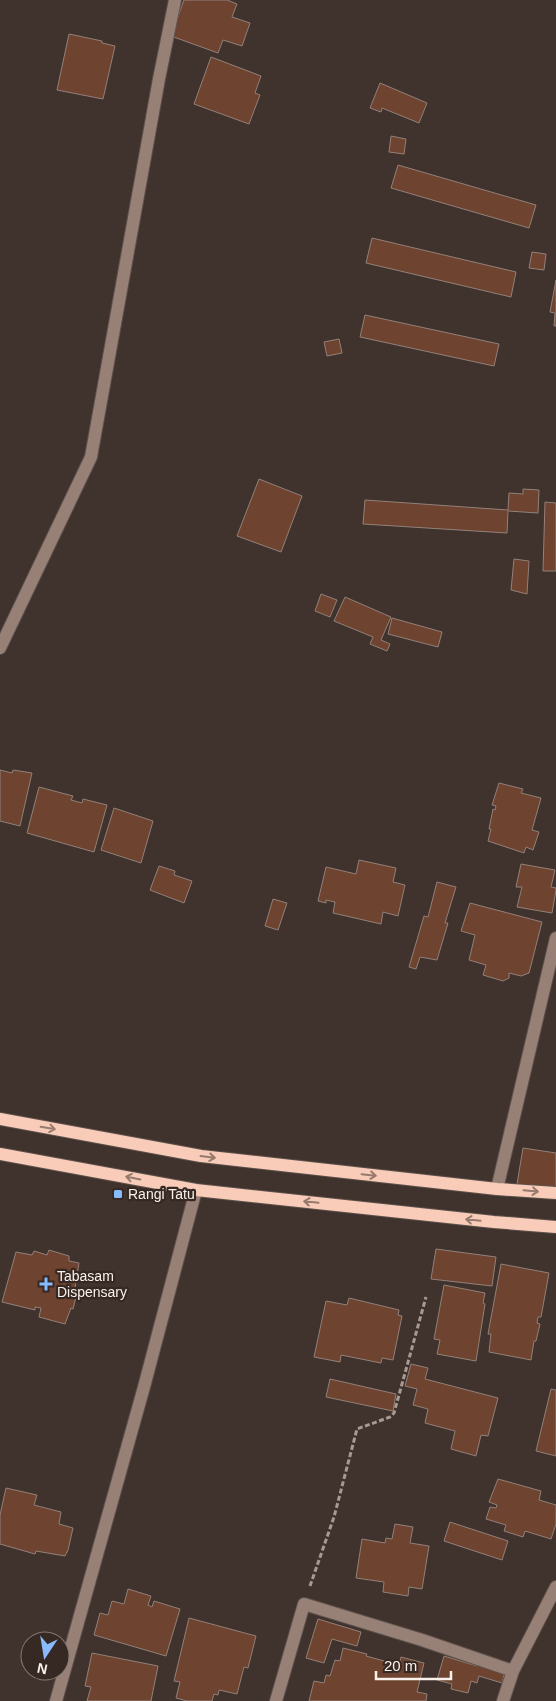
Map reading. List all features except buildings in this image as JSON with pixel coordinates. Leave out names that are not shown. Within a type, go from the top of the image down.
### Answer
[{"type":"main road","points":[[0,1119],[201,1156],[497,1189],[556,1193]]},
{"type":"main road","points":[[0,1154],[196,1190],[556,1227]]},
{"type":"street","points":[[0,648],[91,457],[175,0]]},
{"type":"street","points":[[497,1189],[556,938]]},
{"type":"street","points":[[56,1701],[144,1387],[196,1190]]},
{"type":"street","points":[[503,1701],[513,1671],[556,1587]]},
{"type":"street","points":[[276,1701],[304,1604],[422,1640],[513,1671]]},
{"type":"path","points":[[304,1604],[334,1517],[357,1429],[390,1417],[394,1413],[426,1297]]},
{"type":"place","name":"Rangi Tatu","points":[[118,1194]]},
{"type":"place","name":"Tabasam Dispensary","points":[[46,1284]]}]
